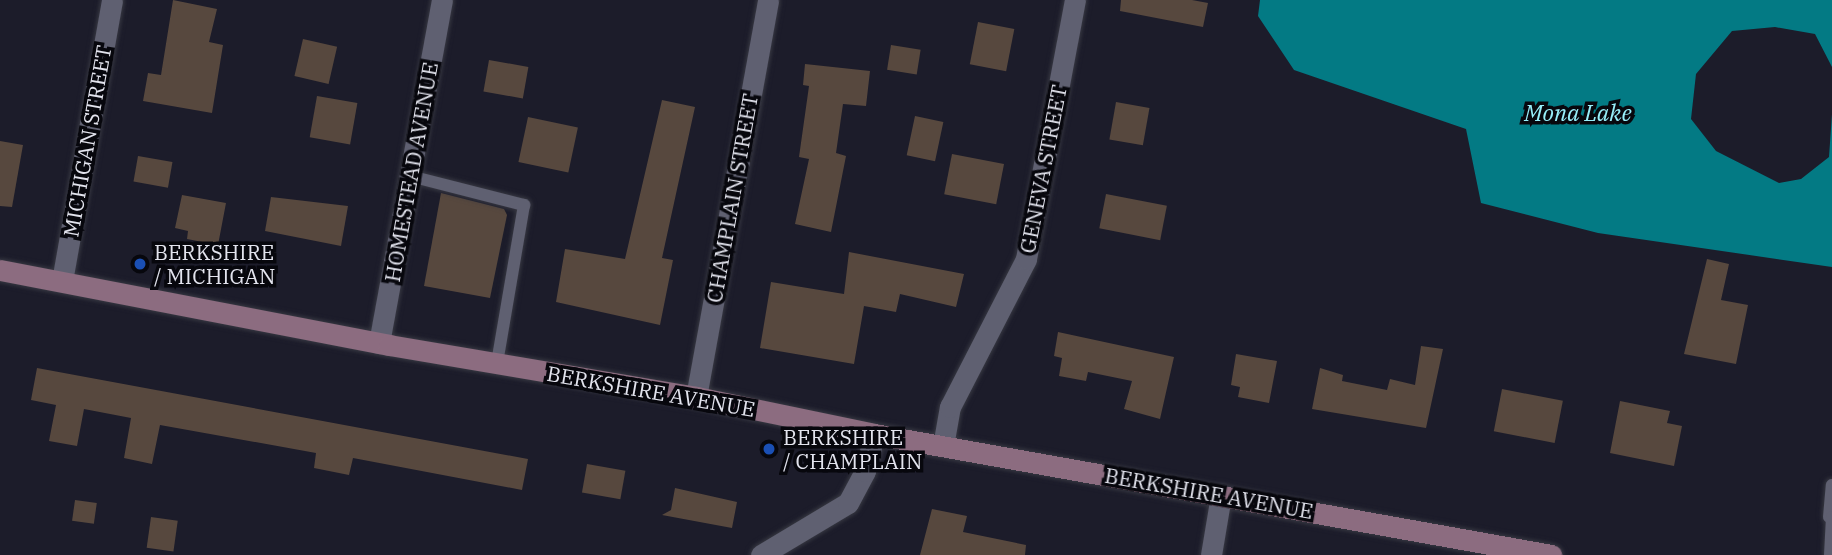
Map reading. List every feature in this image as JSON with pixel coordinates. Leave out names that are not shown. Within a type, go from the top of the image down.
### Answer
[{"type":"main road","name":"BERKSHIRE AVENUE","points":[[0,270],[379,343],[696,397],[874,434],[1551,555]]},
{"type":"street","name":"MICHIGAN STREET","points":[[62,281],[112,0]]},
{"type":"street","name":"HOMESTEAD AVENUE","points":[[379,343],[442,0]]},
{"type":"street","name":"CHAMPLAIN STREET","points":[[696,397],[768,0]]},
{"type":"street","name":"GENEVA STREET","points":[[943,446],[950,407],[1026,258],[1075,0]]},
{"type":"street","points":[[761,555],[848,503],[865,471],[874,434]]},
{"type":"street","points":[[1211,555],[1222,495]]},
{"type":"lane","points":[[410,176],[524,205],[497,363]]},
{"type":"lane","points":[[1830,555],[1832,485]]},
{"type":"water","name":"Mona Lake","points":[[1260,0],[1832,0],[1832,67],[1815,34],[1775,27],[1732,31],[1696,74],[1691,119],[1716,151],[1779,183],[1801,179],[1829,157],[1832,114],[1832,267],[1598,233],[1481,203],[1466,129],[1294,70],[1258,16]]},
{"type":"building","points":[[173,0],[217,9],[209,42],[223,45],[212,113],[143,101],[148,73],[161,75]]},
{"type":"building","points":[[1121,0],[1192,0],[1208,3],[1203,27],[1120,11]]},
{"type":"building","points":[[978,22],[1014,29],[1006,71],[970,64]]},
{"type":"building","points":[[303,39],[337,47],[329,84],[294,76]]},
{"type":"building","points":[[891,45],[921,50],[917,74],[887,70]]},
{"type":"building","points":[[489,60],[528,67],[523,98],[483,92]]},
{"type":"building","points":[[805,64],[870,71],[866,106],[843,104],[836,153],[846,156],[831,232],[795,224],[809,159],[799,157],[809,86],[803,85]]},
{"type":"building","points":[[317,96],[357,103],[350,144],[310,137]]},
{"type":"building","points":[[662,100],[695,107],[662,258],[673,260],[660,325],[556,302],[565,249],[625,259]]},
{"type":"building","points":[[1116,102],[1149,108],[1143,145],[1109,139]]},
{"type":"building","points":[[915,116],[943,122],[935,161],[907,155]]},
{"type":"building","points":[[528,117],[578,128],[568,173],[518,162]]},
{"type":"building","points":[[0,141],[23,145],[12,207],[0,206]]},
{"type":"building","points":[[952,154],[1004,164],[996,204],[944,194]]},
{"type":"building","points":[[138,156],[172,162],[168,188],[133,182]]},
{"type":"building","points":[[441,193],[504,209],[507,215],[490,298],[424,286]]},
{"type":"building","points":[[1106,194],[1167,206],[1160,240],[1099,228]]},
{"type":"building","points":[[182,195],[226,203],[218,245],[187,239],[188,231],[175,228]]},
{"type":"building","points":[[271,197],[348,206],[341,246],[265,231]]},
{"type":"building","points":[[849,252],[964,274],[956,307],[900,294],[896,312],[864,306],[854,364],[760,348],[771,282],[844,294]]},
{"type":"building","points":[[1707,259],[1729,264],[1721,300],[1748,305],[1736,364],[1684,354]]},
{"type":"building","points":[[1058,332],[1174,357],[1160,419],[1124,409],[1132,381],[1088,372],[1086,381],[1059,376],[1062,358],[1054,356]]},
{"type":"building","points":[[1421,346],[1443,349],[1426,428],[1312,409],[1320,368],[1343,375],[1342,381],[1387,390],[1390,379],[1415,385]]},
{"type":"building","points":[[1236,354],[1277,361],[1269,403],[1238,397],[1240,387],[1231,385]]},
{"type":"building","points":[[37,368],[528,459],[522,490],[353,458],[349,475],[314,468],[316,453],[160,425],[152,464],[124,458],[131,418],[84,409],[77,446],[49,441],[56,405],[31,400]]},
{"type":"building","points":[[1502,389],[1563,401],[1555,443],[1494,431]]},
{"type":"building","points":[[1620,401],[1670,411],[1667,423],[1682,426],[1674,466],[1610,453]]},
{"type":"building","points":[[587,464],[625,471],[620,499],[582,493]]},
{"type":"building","points":[[675,488],[737,502],[732,528],[662,515],[671,510]]},
{"type":"building","points":[[75,500],[97,503],[94,524],[72,521]]},
{"type":"building","points":[[932,509],[967,516],[963,532],[1026,545],[1025,555],[920,555]]},
{"type":"building","points":[[151,517],[178,521],[173,551],[147,548]]},
{"type":"place","name":"BERKSHIRE / MICHIGAN","points":[[140,264]]},
{"type":"place","name":"BERKSHIRE / CHAMPLAIN","points":[[769,449]]}]
